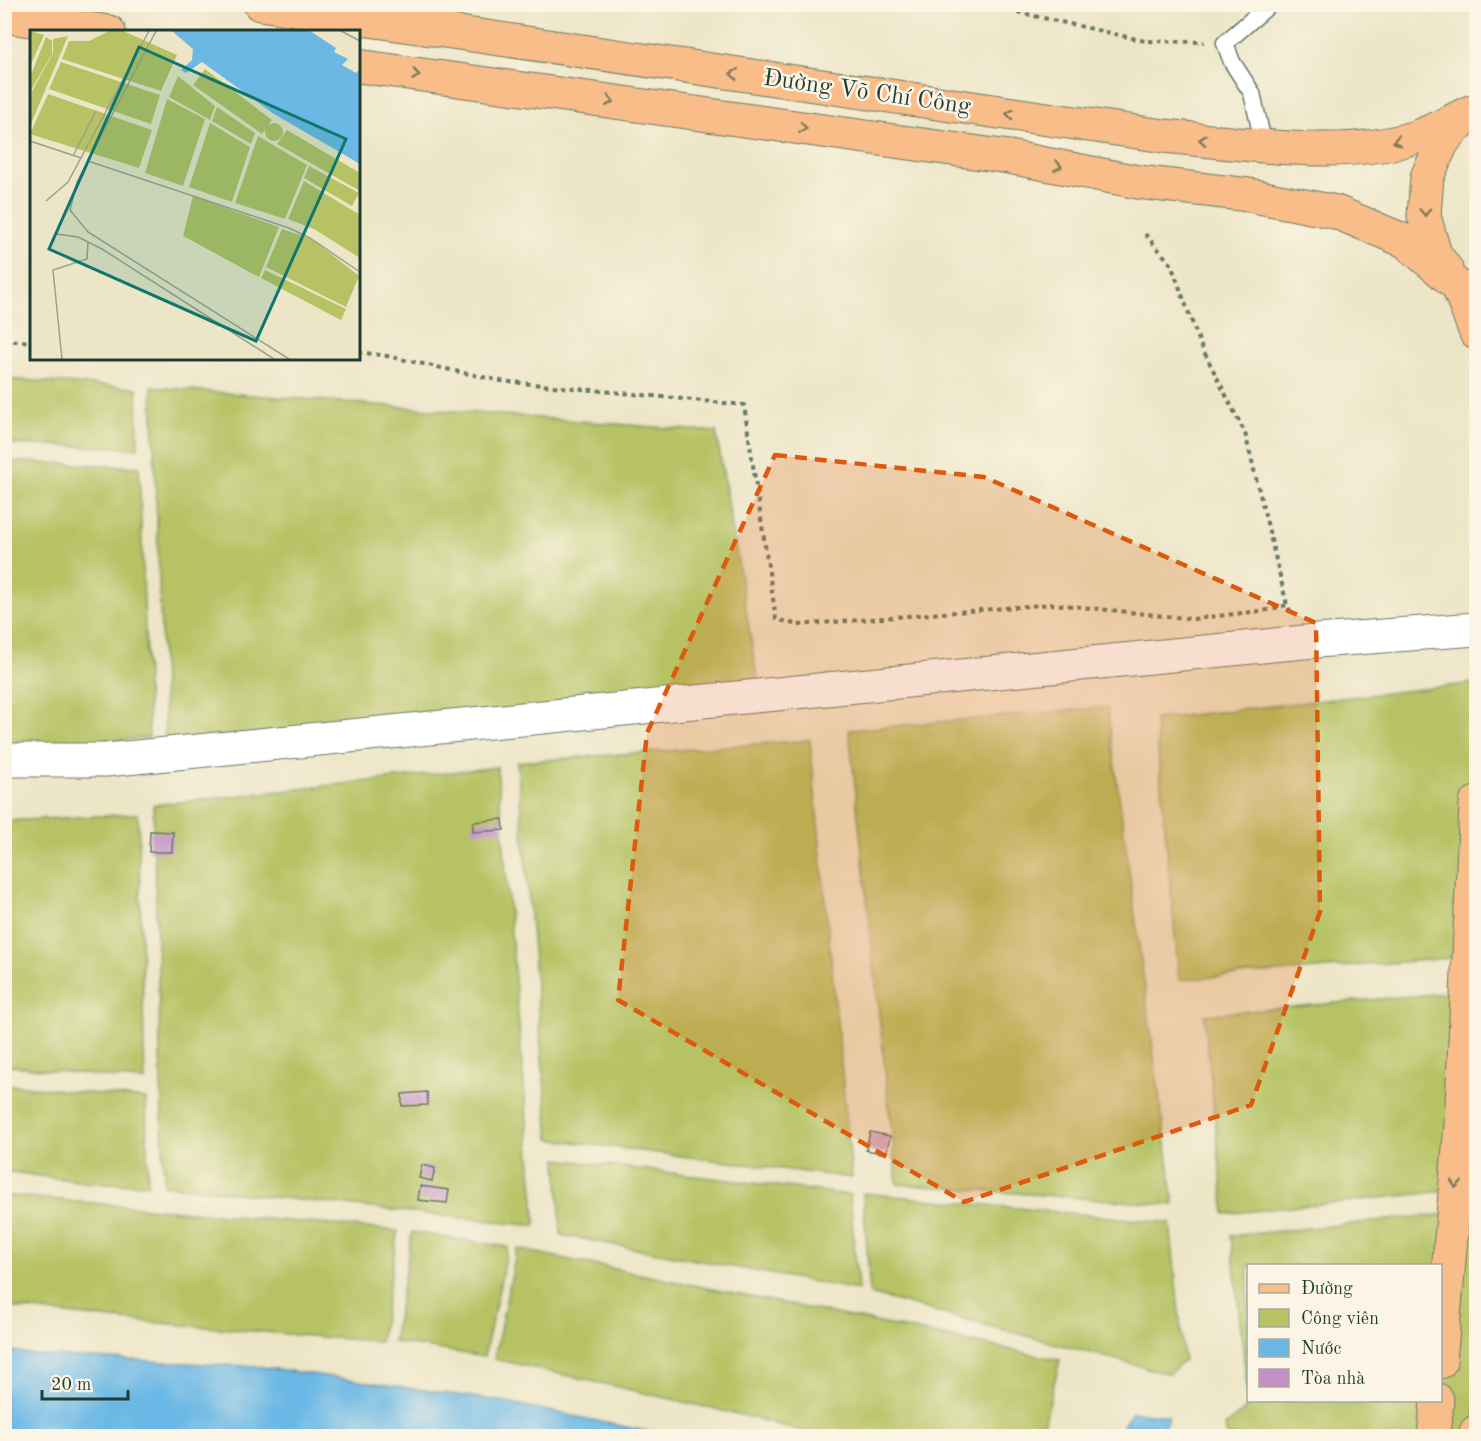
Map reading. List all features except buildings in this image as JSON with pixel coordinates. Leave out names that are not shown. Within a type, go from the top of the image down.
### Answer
[{"type":"main road","name":"Đường Võ Chí Công","points":[[260,4],[1164,136],[1264,146],[1303,149],[1381,145],[1420,136],[1473,110]]},
{"type":"main road","points":[[4,16],[96,30]]},
{"type":"main road","name":"Đường Võ Chí Công","points":[[360,66],[1008,157],[1138,182],[1249,195],[1336,212],[1405,241],[1467,292],[1476,333]]},
{"type":"main road","points":[[1467,292],[1435,254],[1424,216],[1427,177],[1443,141],[1473,110]]},
{"type":"main road","points":[[1442,1339],[1461,1125],[1476,803]]},
{"type":"main road","points":[[1434,1437],[1437,1402]]},
{"type":"main road","points":[[1476,1432],[1476,1437]]},
{"type":"street","points":[[4,760],[106,760],[1304,642],[1476,629]]},
{"type":"lane","points":[[1264,146],[1252,93],[1232,62],[1225,43],[1270,4]]},
{"type":"path","points":[[982,4],[1145,41],[1225,43]]},
{"type":"path","points":[[1145,234],[1171,264],[1200,344],[1245,433],[1287,604],[1304,642]]},
{"type":"path","points":[[4,340],[30,342]]},
{"type":"path","points":[[360,352],[501,381],[744,405],[776,619],[798,625],[1053,604],[1193,619],[1268,610],[1287,604]]},
{"type":"highlighted area","points":[[775,455],[984,477],[1316,623],[1320,912],[1251,1105],[964,1202],[618,1000],[647,733]]},
{"type":"green space","points":[[5,379],[137,388],[138,448],[5,444]]},
{"type":"green space","points":[[152,387],[716,432],[761,699],[165,740]]},
{"type":"green space","points":[[5,461],[139,467],[149,738],[5,749]]},
{"type":"green space","points":[[1476,683],[1476,956],[1179,980],[1155,719]]},
{"type":"green space","points":[[1107,707],[1174,1205],[897,1184],[849,730]]},
{"type":"green space","points":[[810,740],[852,1178],[549,1139],[517,762]]},
{"type":"green space","points":[[497,767],[536,1226],[164,1185],[153,805]]},
{"type":"green space","points":[[138,814],[145,1081],[5,1065],[5,821]]},
{"type":"green space","points":[[1476,990],[1476,1188],[1225,1214],[1204,1015]]},
{"type":"green space","points":[[5,1084],[146,1099],[148,1184],[91,1183],[5,1171]]},
{"type":"green space","points":[[557,1159],[850,1195],[858,1290],[561,1235]]},
{"type":"green space","points":[[863,1193],[1170,1223],[1184,1361],[1169,1374],[870,1294]]},
{"type":"green space","points":[[5,1195],[398,1231],[380,1342],[113,1319],[5,1307]]},
{"type":"green space","points":[[1476,1211],[1476,1436],[1227,1436],[1225,1426],[1249,1406],[1248,1402],[1442,1402],[1442,1264],[1247,1264],[1247,1388],[1231,1236]]},
{"type":"green space","points":[[412,1232],[508,1247],[484,1357],[393,1342]]},
{"type":"green space","points":[[517,1249],[1060,1360],[1041,1436],[821,1436],[750,1417],[494,1359]]},
{"type":"water","points":[[5,1350],[37,1355],[262,1367],[501,1401],[669,1436],[5,1436]]},
{"type":"water","points":[[1132,1412],[1169,1416],[1160,1436],[1115,1436]]}]
